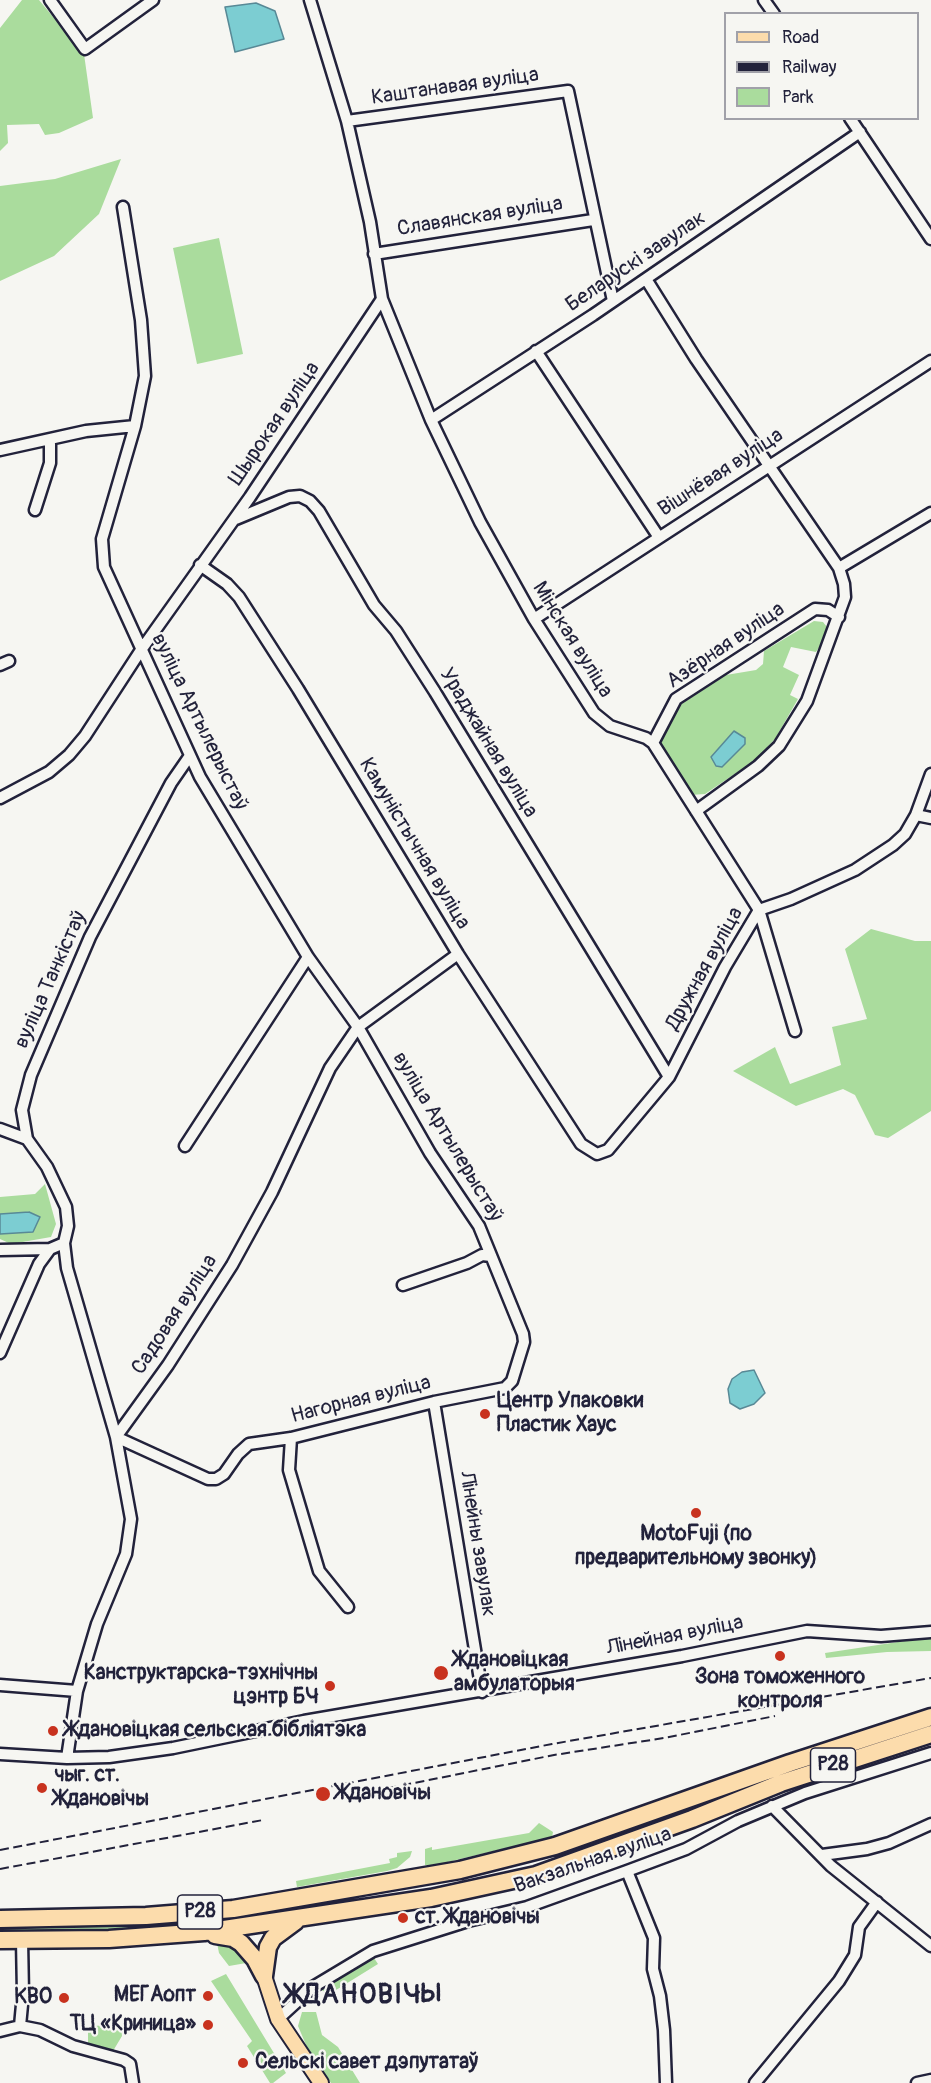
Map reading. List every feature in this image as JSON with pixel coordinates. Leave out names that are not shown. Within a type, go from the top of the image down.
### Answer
[{"type":"highway","name":"Р28","points":[[0,1919],[156,1916],[233,1909],[460,1870],[565,1842],[790,1762],[931,1717]]},
{"type":"highway","name":"Р28","points":[[0,1940],[109,1940],[204,1932],[431,1898],[536,1875],[692,1819],[781,1783],[931,1734]]},
{"type":"highway","points":[[264,1976],[268,1947],[273,1938],[296,1920]]},
{"type":"highway","points":[[204,1932],[233,1938],[241,1943],[255,1959],[264,1976]]},
{"type":"main road","points":[[264,1976],[278,2019],[321,2083]]},
{"type":"street","points":[[50,0],[85,49],[153,0]]},
{"type":"street","points":[[310,0],[347,121],[370,222],[382,299]]},
{"type":"street","name":"Каштанавая вуліца","points":[[347,121],[568,91],[593,220]]},
{"type":"street","points":[[851,120],[931,239]]},
{"type":"street","name":"Беларускі завулак","points":[[431,420],[646,279],[860,132]]},
{"type":"street","name":"вуліца Артылерыстаў","points":[[123,207],[144,354],[142,397],[102,545],[104,567],[189,757],[308,957],[358,1027],[429,1153],[478,1226],[493,1260]]},
{"type":"street","points":[[593,220],[613,301]]},
{"type":"street","name":"Славянская вуліца","points":[[374,254],[593,220]]},
{"type":"street","points":[[646,279],[696,359],[839,568],[845,597],[807,701],[779,746],[758,766],[696,811]]},
{"type":"street","name":"Мінская вуліца","points":[[382,299],[431,420],[480,522],[534,619],[594,713],[610,726],[646,738],[653,743]]},
{"type":"street","name":"Шырокая вуліца","points":[[0,798],[49,772],[69,755],[85,736],[141,650],[235,519],[382,299]]},
{"type":"street","points":[[536,351],[658,537]]},
{"type":"street","name":"Вішнёвая вуліца","points":[[534,619],[931,361]]},
{"type":"street","points":[[0,450],[86,431],[135,426]]},
{"type":"street","points":[[35,510],[50,463],[50,439]]},
{"type":"street","name":"Ураджайная вуліца","points":[[235,519],[289,497],[300,496],[310,501],[319,511],[375,605],[396,631],[435,692],[669,1077]]},
{"type":"street","points":[[839,568],[931,513]]},
{"type":"street","name":"Камуністычная вуліца","points":[[200,565],[227,584],[238,597],[298,689],[458,954],[587,1150]]},
{"type":"street","name":"Азёрная вуліца","points":[[653,743],[676,699],[815,609],[828,610],[839,617]]},
{"type":"street","points":[[653,743],[759,910],[795,1031]]},
{"type":"street","name":"вуліца Танкістаў","points":[[116,1437],[68,1268],[64,1243],[68,1226],[66,1207],[47,1167],[27,1140],[22,1110],[25,1092],[90,937],[171,783],[189,757]]},
{"type":"street","name":"Дружная вуліца","points":[[587,1150],[597,1154],[608,1150],[669,1077],[725,968],[759,910],[791,899],[874,859],[905,834],[916,815],[931,774]]},
{"type":"street","points":[[916,815],[931,818]]},
{"type":"street","name":"Садовая вуліца","points":[[116,1437],[168,1365],[231,1265],[272,1192],[330,1068],[358,1027],[458,954]]},
{"type":"street","points":[[185,1146],[308,957]]},
{"type":"street","points":[[0,1129],[27,1140]]},
{"type":"street","points":[[0,1250],[50,1249],[64,1243]]},
{"type":"street","points":[[0,1353],[29,1281],[50,1249]]},
{"type":"street","points":[[403,1285],[467,1263],[482,1255],[493,1260]]},
{"type":"street","name":"Нагорная вуліца","points":[[116,1437],[208,1479],[216,1479],[224,1474],[238,1454],[249,1444],[291,1438],[434,1402],[505,1388],[512,1381],[524,1342],[523,1334],[493,1260]]},
{"type":"street","name":"Лінейны завулак","points":[[434,1402],[482,1692]]},
{"type":"street","points":[[67,1758],[77,1691],[97,1624],[126,1554],[130,1537],[131,1519],[116,1437]]},
{"type":"street","points":[[291,1438],[289,1470],[319,1571],[348,1607]]},
{"type":"street","name":"Лінейная вуліца","points":[[0,1754],[67,1758],[109,1757],[173,1748],[304,1721],[482,1692],[807,1631],[881,1636],[931,1632]]},
{"type":"street","points":[[0,1686],[77,1691]]},
{"type":"street","name":"Вакзальная вуліца","points":[[278,2019],[313,1987],[373,1951],[468,1921],[527,1907],[686,1849],[772,1806],[860,1773],[931,1753]]},
{"type":"street","points":[[772,1806],[822,1854],[831,1866],[931,1946]]},
{"type":"street","points":[[822,1854],[867,1849],[889,1843],[931,1824]]},
{"type":"street","points":[[627,1871],[654,1938],[653,1969],[663,2019],[666,2083]]},
{"type":"street","points":[[755,2083],[838,1981],[855,1955],[859,1927],[878,1902]]},
{"type":"street","points":[[20,2026],[24,1994],[22,1940]]},
{"type":"street","points":[[0,2031],[20,2026],[47,2032],[72,2046],[124,2060],[129,2064],[133,2083]]},
{"type":"street","points":[[916,2083],[931,2080]]},
{"type":"green space","points":[[22,0],[39,0],[84,54],[93,118],[59,133],[45,135],[39,124],[7,125],[8,143],[0,151],[0,28]]},
{"type":"green space","points":[[121,159],[99,214],[54,256],[0,281],[0,186],[55,179]]},
{"type":"green space","points":[[219,238],[243,354],[197,364],[173,248]]},
{"type":"green space","points":[[814,621],[823,622],[827,627],[825,638],[816,652],[791,647],[783,667],[799,675],[790,695],[798,699],[775,739],[754,761],[705,794],[690,795],[661,747],[661,740],[680,705],[726,675],[756,670],[763,664],[764,651]]},
{"type":"green space","points":[[871,929],[915,941],[931,941],[931,1111],[888,1138],[875,1135],[855,1095],[843,1089],[796,1106],[733,1071],[775,1047],[790,1084],[841,1065],[832,1027],[867,1019],[845,949]]},
{"type":"green space","points":[[45,1184],[56,1224],[51,1237],[11,1244],[0,1239],[0,1197],[35,1194]]},
{"type":"green space","points":[[931,1637],[931,1651],[887,1652],[826,1658],[825,1653]]},
{"type":"green space","points":[[539,1823],[553,1832],[552,1837],[431,1866],[425,1865],[425,1849],[432,1847],[432,1850],[529,1833]]},
{"type":"green space","points":[[412,1851],[410,1857],[397,1868],[297,1887],[296,1881],[390,1863],[389,1859],[397,1857],[397,1853]]},
{"type":"green space","points":[[212,1925],[218,1928],[0,1933],[0,1928]]},
{"type":"green space","points":[[227,1942],[252,1962],[229,1966],[219,1953],[217,1943]]},
{"type":"green space","points":[[374,1958],[378,1964],[328,1995],[322,1990]]},
{"type":"green space","points":[[226,1974],[286,2073],[273,2083],[270,2083],[247,2046],[252,2041],[211,1981]]},
{"type":"green space","points":[[302,2012],[316,2012],[322,2035],[338,2047],[360,2083],[331,2083],[309,2052],[298,2026]]},
{"type":"green space","points":[[121,2025],[122,2036],[113,2051],[88,2044],[88,2026]]},
{"type":"water","points":[[256,3],[275,11],[284,39],[235,52],[225,7]]},
{"type":"water","points":[[734,731],[745,738],[745,744],[722,767],[716,766],[711,757]]},
{"type":"water","points":[[29,1212],[40,1217],[33,1232],[0,1234],[0,1214]]},
{"type":"water","points":[[754,1370],[765,1393],[754,1404],[740,1409],[730,1403],[728,1389],[732,1379],[742,1372]]},
{"type":"railway","points":[[0,1850],[552,1744],[931,1678]]},
{"type":"railway","points":[[389,1788],[554,1755],[664,1738],[775,1716]]},
{"type":"railway","points":[[0,1869],[263,1820]]},
{"type":"place","name":"Центр Упаковки Пластик Хаус","points":[[485,1414]]},
{"type":"place","name":"MotoFuji (по предварительному звонку)","points":[[696,1513]]},
{"type":"place","name":"Зона томоженного контроля","points":[[780,1656]]},
{"type":"place","name":"Ждановіцкая амбулаторыя","points":[[441,1673]]},
{"type":"place","name":"Канструктарска-тэхнічны цэнтр БЧ","points":[[330,1686]]},
{"type":"place","name":"Ждановіцкая сельская бібліятэка","points":[[53,1731]]},
{"type":"place","name":"чыг. ст. Ждановічы","points":[[42,1788]]},
{"type":"place","name":"Ждановічы","points":[[323,1794]]},
{"type":"place","name":"ст. Ждановічы","points":[[403,1918]]},
{"type":"place","name":"МЕГАопт","points":[[208,1996]]},
{"type":"place","name":"KBО","points":[[64,1998]]},
{"type":"place","name":"ТЦ «Криница»","points":[[208,2025]]},
{"type":"place","name":"Сельскі савет дэпутатаў","points":[[243,2063]]},
{"type":"district","name":"ЖДАНОВІЧЫ","points":[[364,1996]]}]
